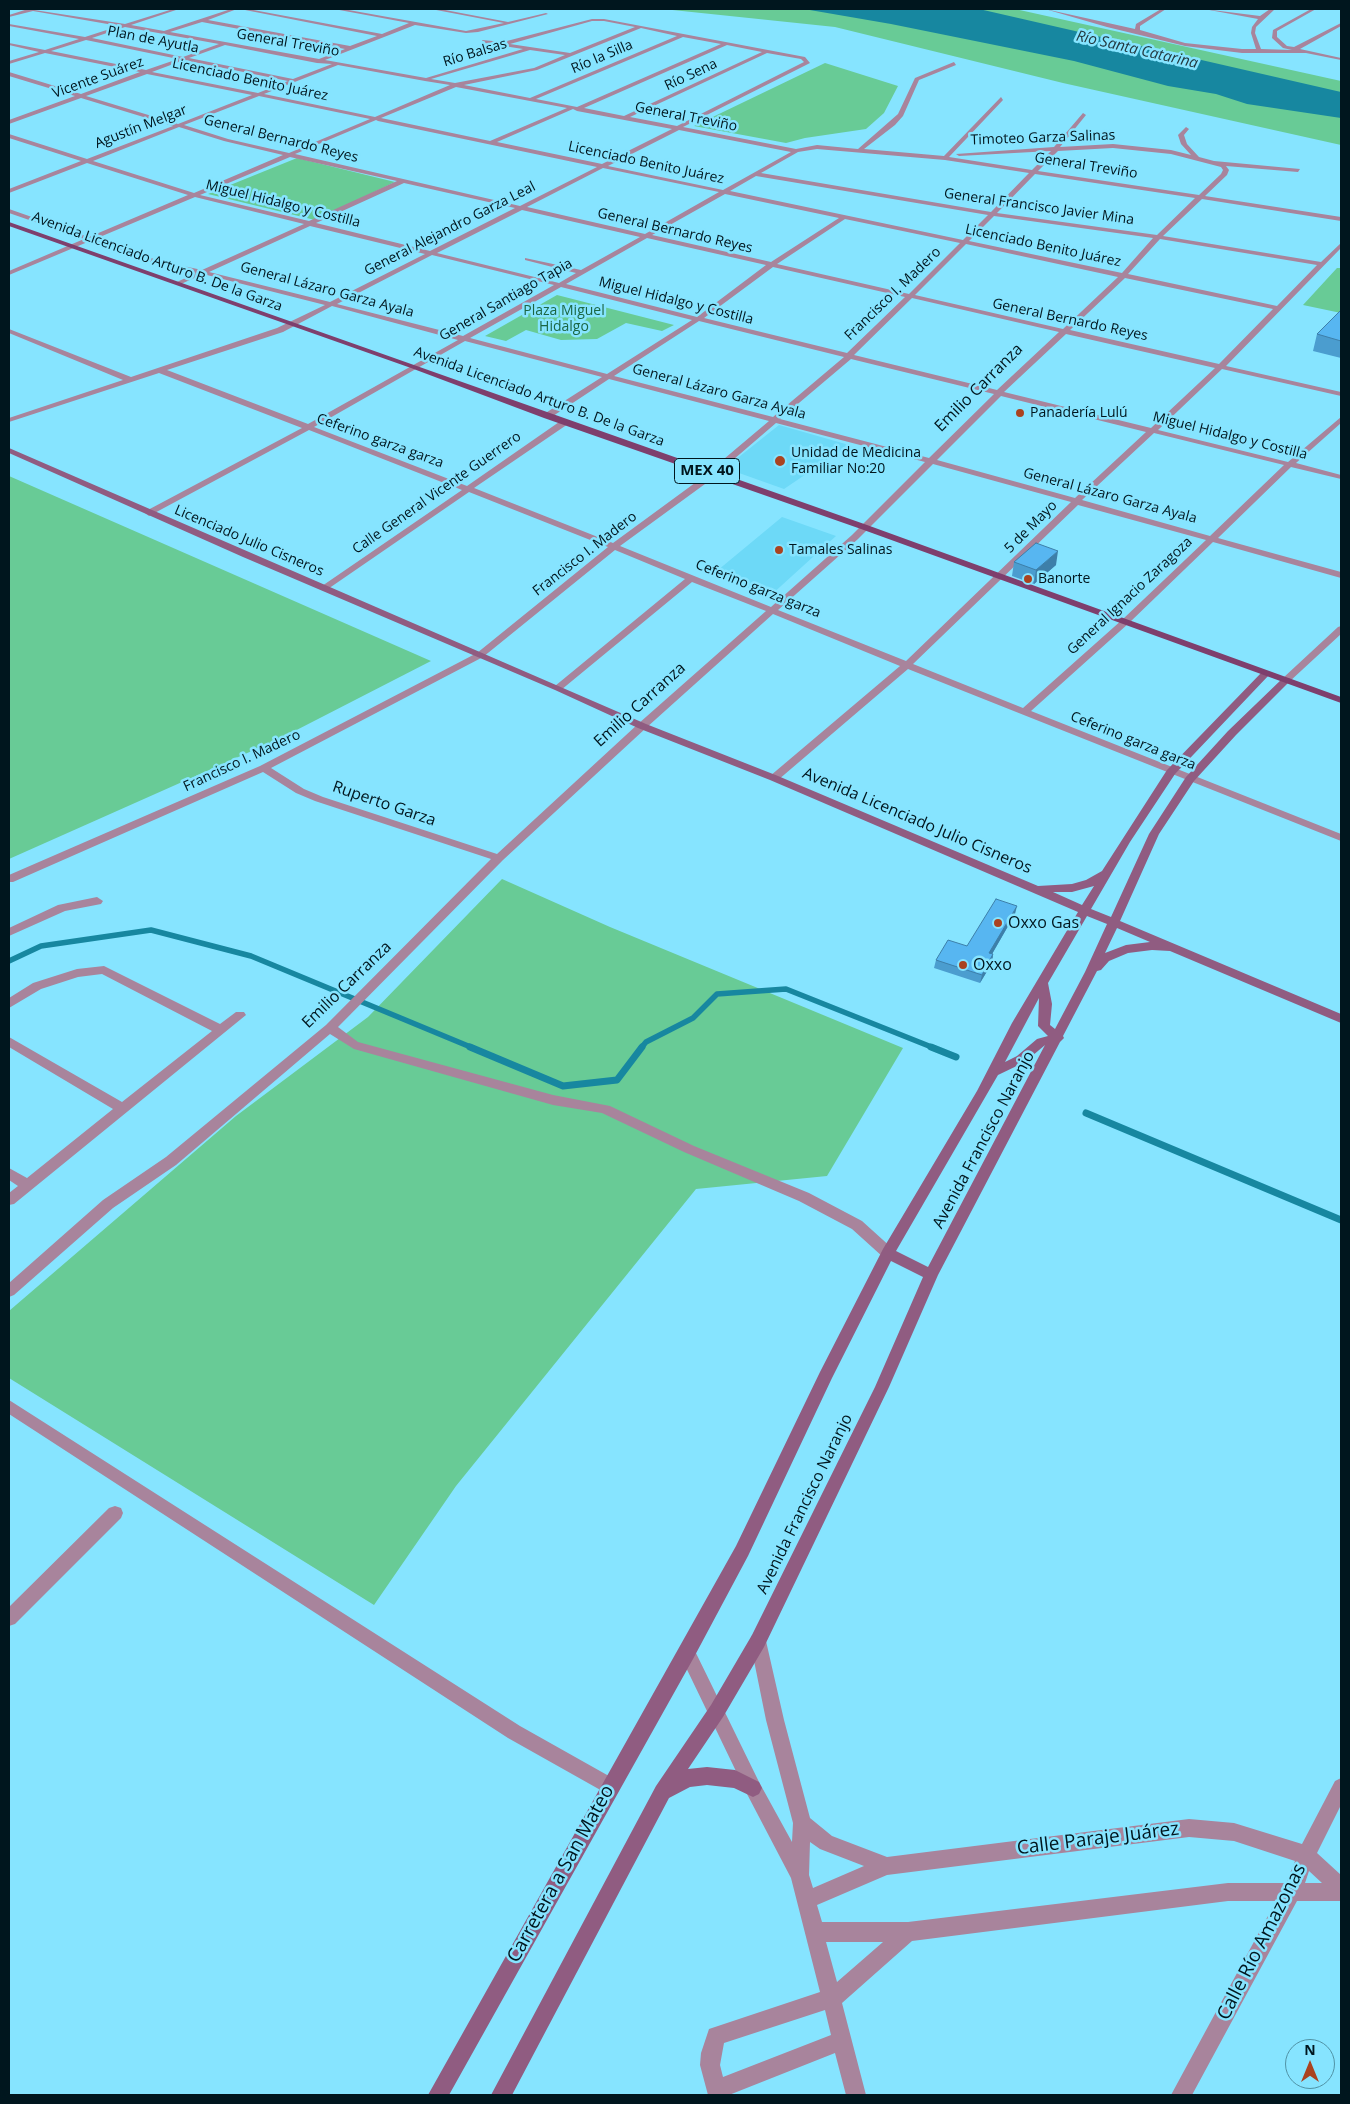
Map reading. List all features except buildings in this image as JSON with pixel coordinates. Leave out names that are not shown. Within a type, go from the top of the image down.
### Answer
[{"type":"main road","name":"Avenida Licenciado Arturo B. De la Garza","points":[[9,224],[414,366],[547,416],[1126,621],[1341,700]]},
{"type":"main road","name":"Licenciado Julio Cisneros","points":[[9,450],[149,513],[480,655]]},
{"type":"main road","name":"Avenida Licenciado Julio Cisneros","points":[[480,655],[642,726],[774,778],[1341,1019]]},
{"type":"main road","name":"Avenida Francisco Naranjo","points":[[687,1653],[742,1551],[826,1376],[888,1253],[994,1072],[1042,983],[1134,828],[1172,772],[1266,673]]},
{"type":"main road","name":"Avenida Francisco Naranjo","points":[[717,1711],[758,1641],[882,1387],[931,1275],[1058,1038],[1091,972],[1154,834],[1190,779],[1232,733],[1286,680]]},
{"type":"main road","points":[[1034,889],[1072,888],[1090,882],[1109,872]]},
{"type":"main road","points":[[1091,972],[1105,958],[1126,949],[1152,946],[1180,950]]},
{"type":"main road","points":[[1042,983],[1046,1004],[1044,1026],[1058,1038]]},
{"type":"main road","points":[[994,1072],[1021,1059],[1041,1042],[1058,1038]]},
{"type":"main road","points":[[888,1253],[931,1275]]},
{"type":"main road","name":"Carretera a San Mateo","points":[[438,2095],[610,1786],[687,1653]]},
{"type":"main road","points":[[500,2095],[662,1792],[717,1711]]},
{"type":"main road","points":[[662,1792],[688,1778],[707,1776],[735,1779],[753,1788]]},
{"type":"street","points":[[9,16],[33,9]]},
{"type":"street","name":"General Treviño","points":[[33,9],[425,79],[796,151],[817,146],[947,156],[1341,219]]},
{"type":"street","points":[[9,63],[177,9]]},
{"type":"street","points":[[164,33],[234,9]]},
{"type":"street","points":[[242,9],[384,36]]},
{"type":"street","points":[[336,9],[466,32],[546,14],[530,11]]},
{"type":"street","points":[[349,11],[356,9]]},
{"type":"street","points":[[433,9],[512,23]]},
{"type":"street","points":[[459,13],[472,9]]},
{"type":"street","points":[[1047,9],[1109,26],[1204,47],[1242,51],[1304,52],[1341,58]]},
{"type":"street","points":[[1138,31],[1138,25],[1164,9]]},
{"type":"street","points":[[1206,9],[1261,18]]},
{"type":"street","points":[[1259,50],[1253,33],[1254,27],[1261,18],[1273,9]]},
{"type":"street","points":[[1304,52],[1281,44],[1273,34],[1275,30],[1314,9]]},
{"type":"street","points":[[150,10],[164,13]]},
{"type":"street","points":[[1064,13],[1074,11]]},
{"type":"street","points":[[499,20],[515,15]]},
{"type":"street","points":[[202,20],[350,48]]},
{"type":"street","points":[[503,44],[592,20],[604,20],[767,51]]},
{"type":"street","points":[[317,61],[415,23]]},
{"type":"street","points":[[1295,49],[1341,24]]},
{"type":"street","name":"Plan de Ayutla","points":[[9,25],[187,58],[293,81]]},
{"type":"street","points":[[9,273],[455,85],[529,71],[640,27]]},
{"type":"street","name":"Río la Silla","points":[[531,100],[682,35]]},
{"type":"street","name":"Río Balsas","points":[[484,41],[573,55]]},
{"type":"street","points":[[492,142],[727,43]]},
{"type":"street","name":"Licenciado Benito Juárez","points":[[9,44],[492,142],[843,218],[1278,308]]},
{"type":"street","name":"Vicente Suárez","points":[[9,122],[223,44]]},
{"type":"street","name":"Río Balsas","points":[[425,79],[531,48]]},
{"type":"street","name":"General Alejandro Garza Leal","points":[[9,420],[162,371],[292,324],[673,128],[808,62],[803,58],[767,51]]},
{"type":"street","name":"Río Sena","points":[[624,118],[767,51]]},
{"type":"street","name":"Agustín Melgar","points":[[9,191],[338,64]]},
{"type":"street","points":[[860,150],[893,124],[900,115],[917,79],[954,64]]},
{"type":"street","name":"General Bernardo Reyes","points":[[9,74],[178,126],[290,155],[1341,394]]},
{"type":"street","points":[[947,156],[1001,100]]},
{"type":"street","name":"Francisco I. Madero","points":[[9,879],[264,768],[480,655],[616,546],[712,473],[848,357],[911,297],[1055,150],[1083,115]]},
{"type":"street","points":[[1186,129],[1181,135],[1182,140],[1197,158],[1215,163],[1298,170]]},
{"type":"street","name":"Miguel Hidalgo y Costilla","points":[[9,136],[194,195],[1341,477]]},
{"type":"street","name":"Timoteo Garza Salinas","points":[[947,156],[1113,146],[1171,152],[1197,158]]},
{"type":"street","name":"General Santiago Tapia","points":[[149,513],[307,428],[796,151]]},
{"type":"street","name":"Emilio Carranza","points":[[9,1291],[108,1204],[171,1162],[330,1028],[499,858],[642,726],[864,528],[1000,392],[1124,275],[1158,237],[1224,176],[1226,170],[1215,163]]},
{"type":"street","name":"General Francisco Javier Mina","points":[[753,174],[991,214],[1158,237],[1322,264]]},
{"type":"street","points":[[179,283],[203,274],[403,181]]},
{"type":"street","name":"General Lázaro Garza Ayala","points":[[9,211],[158,263],[203,274],[235,279],[931,461],[1341,574]]},
{"type":"street","points":[[547,416],[698,319],[771,265],[843,218]]},
{"type":"street","name":"5 de Mayo","points":[[774,778],[908,664],[1077,501],[1221,366],[1341,245]]},
{"type":"street","points":[[527,259],[581,272]]},
{"type":"street","points":[[9,331],[130,380]]},
{"type":"street","name":"Ceferino garza garza","points":[[162,371],[616,546],[1172,772],[1341,838]]},
{"type":"street","name":"General Ignacio Zaragoza","points":[[1025,711],[1126,621],[1290,464],[1341,419]]},
{"type":"street","name":"Calle General Vicente Guerrero","points":[[325,588],[565,422]]},
{"type":"street","points":[[558,688],[692,577]]},
{"type":"street","name":"Avenida Francisco Naranjo","points":[[1286,680],[1341,630]]},
{"type":"street","name":"Ruperto Garza","points":[[264,768],[300,791],[319,799],[499,858]]},
{"type":"street","points":[[9,932],[62,908],[97,901]]},
{"type":"street","points":[[9,1004],[37,986],[77,973],[104,970],[221,1030]]},
{"type":"street","points":[[9,1200],[240,1015]]},
{"type":"street","points":[[330,1028],[354,1045],[554,1100],[605,1109],[689,1149],[804,1197],[857,1225],[888,1253]]},
{"type":"street","points":[[9,1041],[123,1109]]},
{"type":"street","points":[[9,1173],[27,1185]]},
{"type":"street","points":[[9,1406],[514,1732],[610,1786]]},
{"type":"street","points":[[9,1618],[116,1513]]},
{"type":"street","points":[[758,1641],[777,1728],[802,1823],[800,1874]]},
{"type":"street","points":[[687,1653],[753,1788],[800,1874],[808,1899],[856,2095]]},
{"type":"street","name":"Calle Río Amazonas","points":[[1181,2095],[1292,1891],[1306,1855],[1341,1787]]},
{"type":"street","name":"Calle Paraje Juárez","points":[[802,1823],[826,1843],[887,1866]]},
{"type":"street","name":"Calle Paraje Juárez","points":[[808,1899],[887,1866],[1189,1828],[1234,1832],[1306,1855]]},
{"type":"street","points":[[1306,1855],[1341,1890]]},
{"type":"street","points":[[816,1932],[908,1932],[1228,1892],[1341,1890]]},
{"type":"street","points":[[842,2040],[717,2093],[710,2065],[716,2036],[833,1998],[908,1932]]},
{"type":"shaded area","name":"Unidad de Medicina Familiar No:20","points":[[779,425],[849,445],[784,489],[725,468]]},
{"type":"shaded area","points":[[782,517],[836,536],[770,596],[712,575]]},
{"type":"green space","points":[[663,9],[1015,9],[1341,81],[1341,145],[1063,83],[835,27]]},
{"type":"green space","points":[[825,63],[898,86],[884,113],[866,129],[805,138],[786,143],[694,126]]},
{"type":"green space","points":[[297,158],[395,182],[315,220],[208,194]]},
{"type":"green space","points":[[1337,268],[1341,268],[1341,313],[1303,305]]},
{"type":"green space","name":"Plaza Miguel Hidalgo","points":[[557,295],[674,325],[662,331],[626,323],[597,339],[561,340],[526,330],[506,341],[485,336]]},
{"type":"green space","points":[[9,476],[431,661],[281,738],[9,859]]},
{"type":"green space","points":[[502,879],[610,927],[903,1048],[827,1176],[696,1189],[456,1486],[374,1605],[9,1378],[9,1311],[236,1116],[368,1017]]},
{"type":"water","name":"Río Santa Catarina","points":[[804,9],[979,9],[1341,92],[1341,118],[1247,104],[1216,94],[1168,86],[1074,61],[891,24]]},
{"type":"waterway","points":[[9,961],[41,946],[151,930],[251,956],[473,1048]]},
{"type":"waterway","points":[[641,1048],[646,1042],[693,1018],[717,994],[786,989],[934,1048]]},
{"type":"waterway","points":[[470,1047],[563,1086],[617,1080],[642,1047]]},
{"type":"waterway","points":[[931,1047],[956,1057]]},
{"type":"waterway","points":[[1086,1113],[1341,1220]]},
{"type":"place","name":"Panadería Lulú","points":[[1020,413]]},
{"type":"place","name":"Unidad de Medicina Familiar No:20","points":[[780,461]]},
{"type":"place","name":"Tamales Salinas","points":[[779,550]]},
{"type":"place","name":"Banorte","points":[[1028,579]]},
{"type":"place","name":"Oxxo Gas","points":[[998,923]]},
{"type":"place","name":"Oxxo","points":[[963,965]]}]
